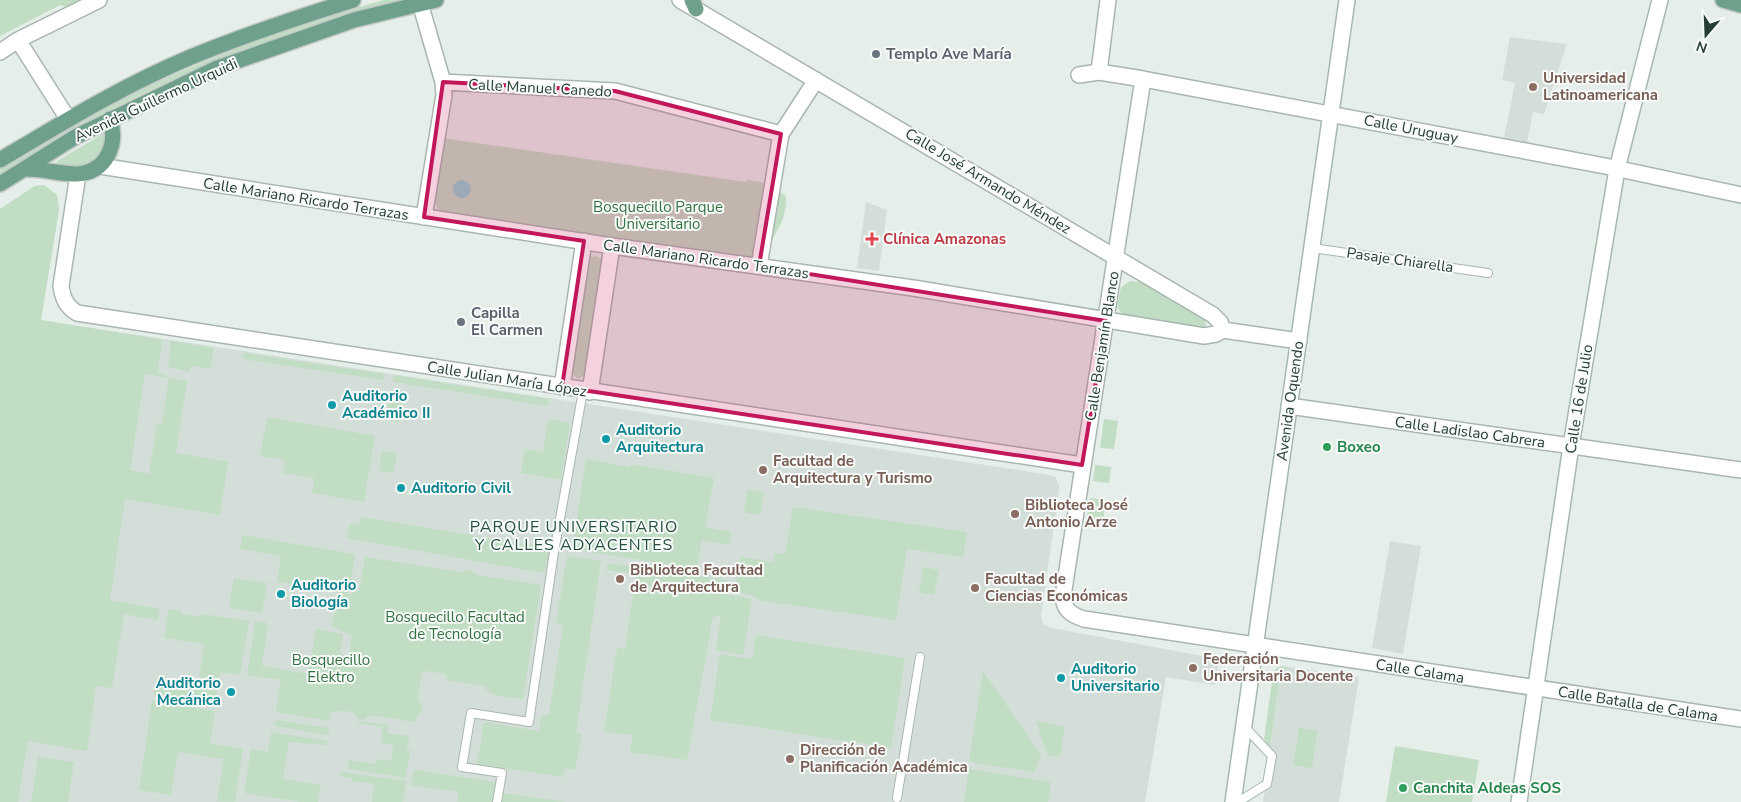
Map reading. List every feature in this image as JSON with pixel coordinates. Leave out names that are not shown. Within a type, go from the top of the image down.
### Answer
[{"type":"main road","name":"Avenida Guillermo Urquidi","points":[[0,160],[120,90],[192,57],[297,17],[353,0]]},
{"type":"main road","name":"Avenida Guillermo Urquidi","points":[[0,184],[75,137],[217,68],[354,20],[436,0]]},
{"type":"main road","points":[[1722,0],[1741,5]]},
{"type":"main road","points":[[26,169],[78,174],[89,172],[100,166],[108,156],[112,145],[114,132],[110,119]]},
{"type":"street","points":[[0,52],[18,40],[99,0]]},
{"type":"street","name":"Calle José Armando Méndez","points":[[680,0],[694,4],[816,80],[1213,315],[1220,322],[1223,330]]},
{"type":"street","points":[[1099,72],[1108,0]]},
{"type":"street","name":"Avenida Oquendo","points":[[1233,802],[1347,0]]},
{"type":"street","name":"Calle 16 de Julio","points":[[1519,802],[1571,446],[1617,169],[1660,0]]},
{"type":"street","points":[[420,3],[443,82],[442,104],[424,217]]},
{"type":"street","points":[[18,40],[68,119]]},
{"type":"street","name":"Calle Uruguay","points":[[1079,75],[1099,72],[1143,79],[1617,169],[1741,195]]},
{"type":"street","name":"Calle Benjamín Blanco","points":[[1069,612],[1064,606],[1063,596],[1082,465],[1117,258],[1143,79]]},
{"type":"street","points":[[759,266],[781,134],[816,80]]},
{"type":"street","name":"Calle Manuel Canedo","points":[[443,82],[615,91],[781,134]]},
{"type":"street","name":"Calle Mariano Ricardo Terrazas","points":[[100,166],[612,246],[913,288],[1204,336],[1216,334],[1223,330]]},
{"type":"street","name":"Calle Julian María López","points":[[78,174],[60,286],[63,299],[69,308],[77,313],[1082,465]]},
{"type":"street","points":[[562,387],[584,241]]},
{"type":"street","points":[[587,391],[612,246]]},
{"type":"street","points":[[1223,330],[1298,341]]},
{"type":"street","name":"Calle Ladislao Cabrera","points":[[1289,406],[1741,470]]},
{"type":"street","name":"Calle Calama","points":[[1069,612],[1084,619],[1535,688]]},
{"type":"street","name":"Calle Batalla de Calama","points":[[1535,688],[1741,719]]},
{"type":"lane","name":"Pasaje Chiarella","points":[[1312,248],[1488,273]]},
{"type":"lane","points":[[497,802],[502,773],[462,767],[471,713],[529,722],[553,561],[587,391]]},
{"type":"lane","points":[[897,798],[920,657]]},
{"type":"lane","points":[[1238,802],[1267,784],[1272,756],[1244,726]]},
{"type":"highlighted area","points":[[443,82],[615,91],[781,134],[759,266],[1106,321],[1082,465],[562,387],[584,241],[424,217]]},
{"type":"shaded area","name":"Universidad Latinoamericana","points":[[1510,37],[1567,44],[1544,114],[1533,112],[1527,143],[1504,138],[1515,83],[1502,80]]},
{"type":"shaded area","points":[[44,185],[57,195],[59,209],[41,320],[1055,477],[1059,484],[1059,490],[1041,616],[1043,624],[1052,628],[1219,659],[1215,685],[1166,677],[1145,802],[0,802],[0,209],[35,186]]},
{"type":"shaded area","name":"Clínica Amazonas","points":[[866,202],[887,210],[879,271],[857,268]]},
{"type":"shaded area","points":[[1390,541],[1421,546],[1403,654],[1372,648]]},
{"type":"shaded area","points":[[1289,667],[1359,677],[1339,802],[1263,802],[1265,790],[1270,786],[1274,755],[1270,748],[1280,676]]},
{"type":"green space","points":[[0,0],[87,0],[72,8],[60,5],[0,36]]},
{"type":"green space","points":[[383,0],[401,0],[279,37],[160,86],[84,124],[0,175],[0,169],[65,130],[138,91],[206,61],[276,34]]},
{"type":"green space","points":[[106,132],[101,158],[83,167],[57,165],[57,161]]},
{"type":"green space","name":"Bosquecillo Parque Universitario","points":[[442,138],[746,182],[748,180],[761,182],[786,196],[786,206],[781,224],[771,240],[752,263],[441,212],[434,198],[434,188],[436,166]]},
{"type":"green space","points":[[44,185],[57,195],[59,209],[41,320],[162,340],[158,372],[170,378],[187,381],[176,453],[228,462],[220,515],[125,499],[110,600],[160,609],[158,620],[124,614],[112,688],[96,686],[87,751],[28,741],[18,802],[0,802],[0,209],[35,186]],"holes":[[[145,374],[169,378],[162,424],[157,423],[149,474],[130,470]]]},
{"type":"green space","points":[[596,256],[601,259],[602,264],[585,375],[578,379],[572,373],[572,370],[587,261],[591,257]]},
{"type":"green space","points":[[1130,281],[1141,282],[1205,320],[1206,326],[1201,329],[1124,316],[1117,307],[1121,287]]},
{"type":"green space","points":[[171,341],[214,348],[210,369],[191,366],[189,372],[168,367]]},
{"type":"green space","points":[[244,353],[385,374],[384,380],[243,359]]},
{"type":"green space","points":[[394,375],[549,399],[548,406],[393,382]]},
{"type":"green space","points":[[391,389],[404,391],[399,422],[386,420]]},
{"type":"green space","points":[[267,417],[375,436],[364,502],[312,493],[314,478],[283,473],[285,460],[260,456]]},
{"type":"green space","points":[[548,419],[570,423],[561,480],[521,473],[525,449],[543,452]]},
{"type":"green space","points":[[1104,419],[1118,421],[1114,449],[1100,448]]},
{"type":"green space","points":[[382,451],[397,453],[393,473],[379,471]]},
{"type":"green space","points":[[586,459],[630,467],[631,464],[714,478],[705,527],[731,532],[730,545],[702,540],[697,569],[572,549]]},
{"type":"green space","points":[[1095,465],[1111,467],[1109,483],[1093,481]]},
{"type":"green space","points":[[747,490],[764,492],[760,515],[744,512]]},
{"type":"green space","points":[[1090,498],[1106,500],[1103,523],[1086,521]]},
{"type":"green space","points":[[793,507],[967,532],[963,557],[907,549],[896,620],[763,601],[734,591],[741,557],[773,562],[775,553],[785,554]]},
{"type":"green space","points":[[361,517],[550,548],[546,569],[543,573],[347,538],[350,524],[359,525]]},
{"type":"green space","points":[[242,535],[355,554],[349,595],[359,590],[365,557],[460,572],[470,570],[478,575],[541,585],[523,699],[495,695],[484,686],[447,680],[446,674],[425,671],[422,672],[418,700],[423,707],[414,722],[370,715],[364,720],[351,712],[345,711],[331,712],[330,721],[276,712],[281,680],[247,675],[255,621],[268,623],[262,666],[308,674],[316,629],[343,634],[340,653],[343,654],[348,663],[352,636],[332,626],[338,592],[277,582],[281,556],[240,549]]},
{"type":"green space","points":[[567,556],[601,561],[576,733],[582,734],[575,770],[565,768],[563,777],[477,764],[484,722],[539,731],[542,715],[549,715],[563,625],[556,623]]},
{"type":"green space","points":[[608,563],[726,580],[725,594],[752,599],[743,655],[716,650],[721,616],[713,617],[687,760],[630,752],[633,735],[604,732],[617,648],[625,649],[636,574],[606,570]]},
{"type":"green space","points":[[923,567],[939,570],[934,595],[919,592]]},
{"type":"green space","points":[[234,578],[267,583],[262,613],[229,608]]},
{"type":"green space","points":[[169,609],[182,611],[182,614],[201,617],[202,614],[249,621],[240,675],[220,672],[215,705],[153,695],[156,679],[198,685],[204,644],[164,638]]},
{"type":"green space","points":[[756,635],[905,658],[891,748],[710,720],[720,654],[752,659]]},
{"type":"green space","points":[[1282,666],[1289,667],[1280,676],[1270,748],[1264,739],[1273,675],[1276,668]]},
{"type":"green space","points":[[983,671],[1041,755],[1034,772],[969,762]]},
{"type":"green space","points":[[152,701],[215,711],[210,743],[243,749],[235,802],[217,801],[224,759],[178,752],[171,795],[139,790]]},
{"type":"green space","points":[[276,720],[329,728],[328,735],[275,726]]},
{"type":"green space","points":[[358,721],[388,725],[387,733],[409,736],[407,750],[410,750],[406,778],[348,769],[349,760],[376,764],[377,759],[391,761],[393,745],[381,743],[383,727],[358,723]]},
{"type":"green space","points":[[1036,721],[1065,727],[1060,757],[1048,755]]},
{"type":"green space","points":[[1299,728],[1317,730],[1312,768],[1293,765]]},
{"type":"green space","points":[[271,732],[327,741],[327,745],[289,742],[283,779],[321,785],[318,802],[301,802],[244,793],[251,749],[268,752]]},
{"type":"green space","points":[[1395,746],[1479,760],[1472,802],[1386,802]]},
{"type":"green space","points":[[38,757],[74,762],[68,802],[31,802]]},
{"type":"green space","points":[[969,769],[1051,782],[1048,802],[964,802]]},
{"type":"green space","points":[[414,770],[496,782],[493,802],[457,802],[458,792],[411,785]]},
{"type":"green space","points":[[341,772],[406,781],[403,802],[372,802],[374,784],[352,781],[352,778],[340,776]]},
{"type":"green space","points":[[503,793],[560,801],[567,802],[502,802]]},
{"type":"water","points":[[462,180],[468,183],[471,189],[468,195],[462,198],[456,195],[453,189],[456,183]]},
{"type":"place","name":"Templo Ave María","points":[[876,54]]},
{"type":"place","name":"Universidad Latinoamericana","points":[[1533,87]]},
{"type":"place","name":"Clínica Amazonas","points":[[872,239]]},
{"type":"place","name":"Capilla El Carmen","points":[[461,322]]},
{"type":"place","name":"Auditorio Académico II","points":[[332,405]]},
{"type":"place","name":"Auditorio Arquitectura","points":[[606,439]]},
{"type":"place","name":"Boxeo","points":[[1327,447]]},
{"type":"place","name":"Facultad de Arquitectura y Turismo","points":[[763,470]]},
{"type":"place","name":"Auditorio Civil","points":[[401,488]]},
{"type":"place","name":"Biblioteca José Antonio Arze","points":[[1015,514]]},
{"type":"place","name":"Biblioteca Facultad de Arquitectura","points":[[620,579]]},
{"type":"place","name":"Facultad de Ciencias Económicas","points":[[975,588]]},
{"type":"place","name":"Auditorio Biología","points":[[281,594]]},
{"type":"place","name":"Federación Universitaria Docente","points":[[1193,668]]},
{"type":"place","name":"Auditorio Universitario","points":[[1061,678]]},
{"type":"place","name":"Auditorio Mecánica","points":[[231,692]]},
{"type":"place","name":"Dirección de Planificación Académica","points":[[790,759]]},
{"type":"place","name":"Canchita Aldeas SOS","points":[[1403,788]]},
{"type":"district","name":"PARQUE UNIVERSITARIO Y CALLES ADYACENTES","points":[[574,536]]},
{"type":"park label","name":"Bosquecillo Facultad de Tecnología","points":[[455,626]]},
{"type":"park label","name":"Bosquecillo Elektro","points":[[331,668]]}]
